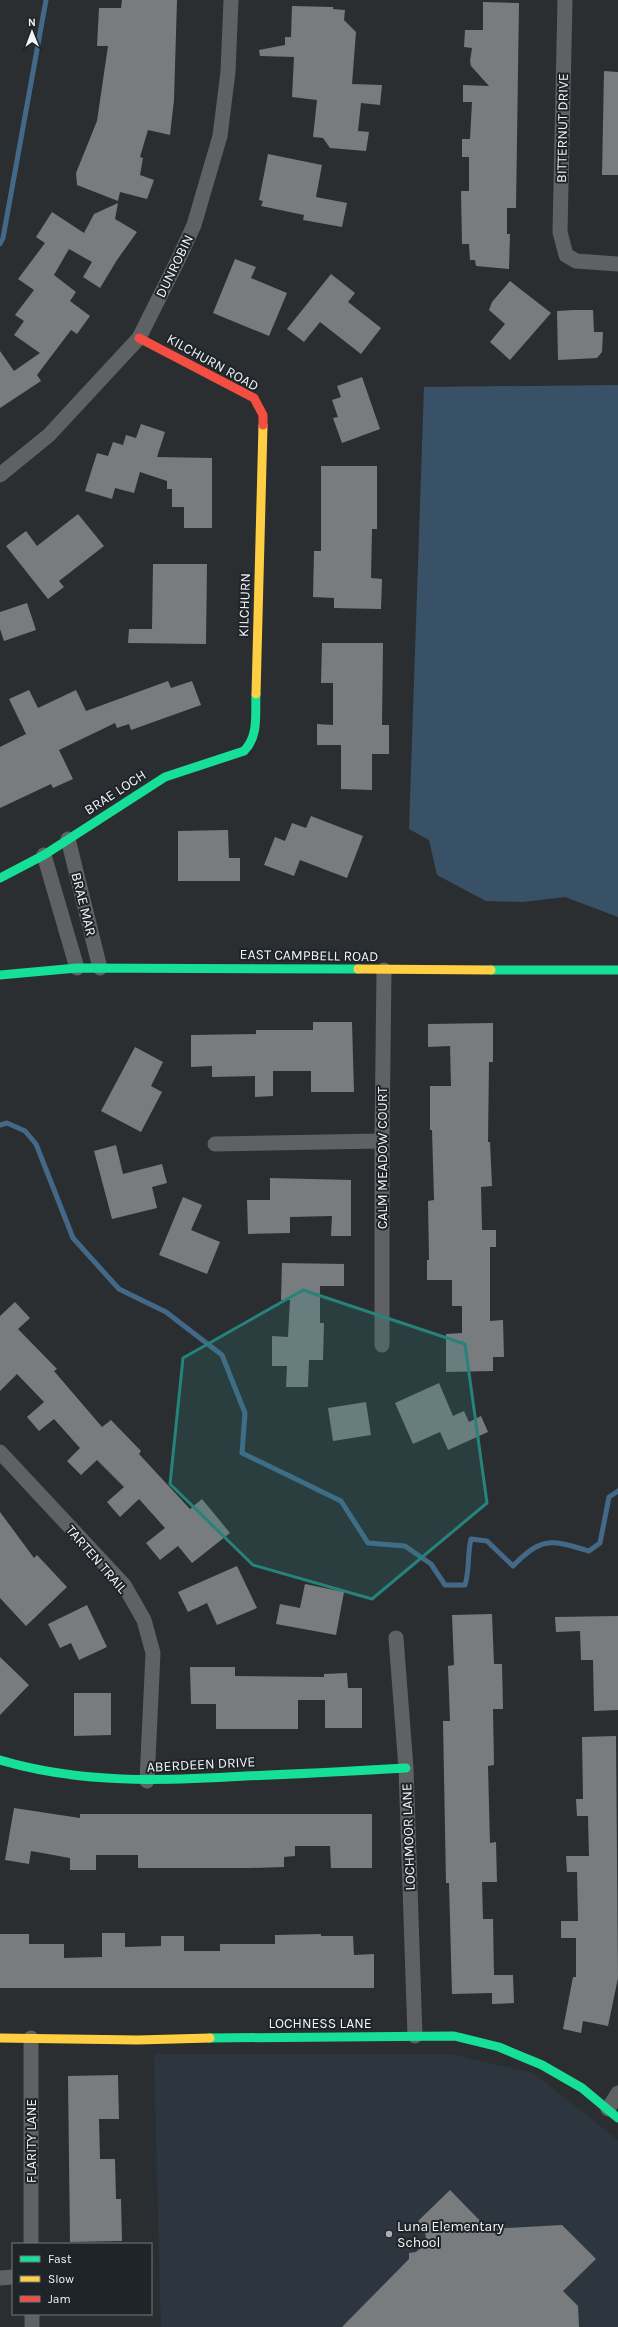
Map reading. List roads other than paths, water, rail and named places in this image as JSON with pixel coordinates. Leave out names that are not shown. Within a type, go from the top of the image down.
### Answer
[{"type":"street","name":"DUNROBIN","points":[[0,474],[49,435],[139,338],[178,260],[194,225],[220,136],[225,106],[231,0]]},
{"type":"street","name":"BITTERNUT DRIVE","points":[[565,0],[560,232],[566,255],[576,261],[618,264]]},
{"type":"street","name":"KILCHURN ROAD","points":[[139,338],[254,398],[260,406],[263,415],[262,467]]},
{"type":"street","name":"KILCHURN","points":[[252,743],[255,732],[262,467]]},
{"type":"street","name":"BRAE LOCH","points":[[0,878],[44,855],[165,777],[237,755],[252,743]]},
{"type":"street","name":"BRAE MAR","points":[[68,839],[100,968]]},
{"type":"street","name":"BRAE MAR","points":[[44,855],[77,968]]},
{"type":"street","name":"EAST CAMPBELL ROAD","points":[[0,975],[77,968],[618,970]]},
{"type":"street","name":"CALM MEADOW COURT","points":[[382,1345],[384,970]]},
{"type":"street","points":[[215,1144],[382,1140]]},
{"type":"street","name":"TARTEN TRAIL","points":[[0,1452],[124,1585],[144,1620],[153,1653],[147,1781]]},
{"type":"street","name":"LOCHMOOR LANE","points":[[396,1638],[406,1768],[415,2036]]},
{"type":"street","name":"ABERDEEN DRIVE","points":[[0,1760],[23,1768],[76,1778],[147,1781],[406,1768]]},
{"type":"street","name":"LOCHNESS LANE","points":[[0,2038],[138,2040],[227,2037],[454,2036],[488,2042],[520,2053],[574,2083],[613,2114]]},
{"type":"street","name":"FLARITY LANE","points":[[31,2038],[31,2243]]},
{"type":"street","points":[[613,2114],[618,2093]]},
{"type":"street","points":[[0,2278],[12,2277]]},
{"type":"street","points":[[32,2315],[32,2327]]},
{"type":"waterway","points":[[0,244],[3,238],[46,0]]},
{"type":"waterway","points":[[0,1125],[7,1123],[25,1131],[36,1144],[73,1238],[119,1289],[166,1312],[222,1355],[245,1413],[242,1453],[341,1501],[368,1543],[405,1546],[431,1564],[445,1585],[465,1585],[471,1539],[487,1541],[513,1566],[532,1549],[548,1543],[565,1544],[589,1551],[600,1543],[609,1497],[618,1491]]},
{"type":"place","name":"Luna Elementary School","points":[[389,2234]]}]
